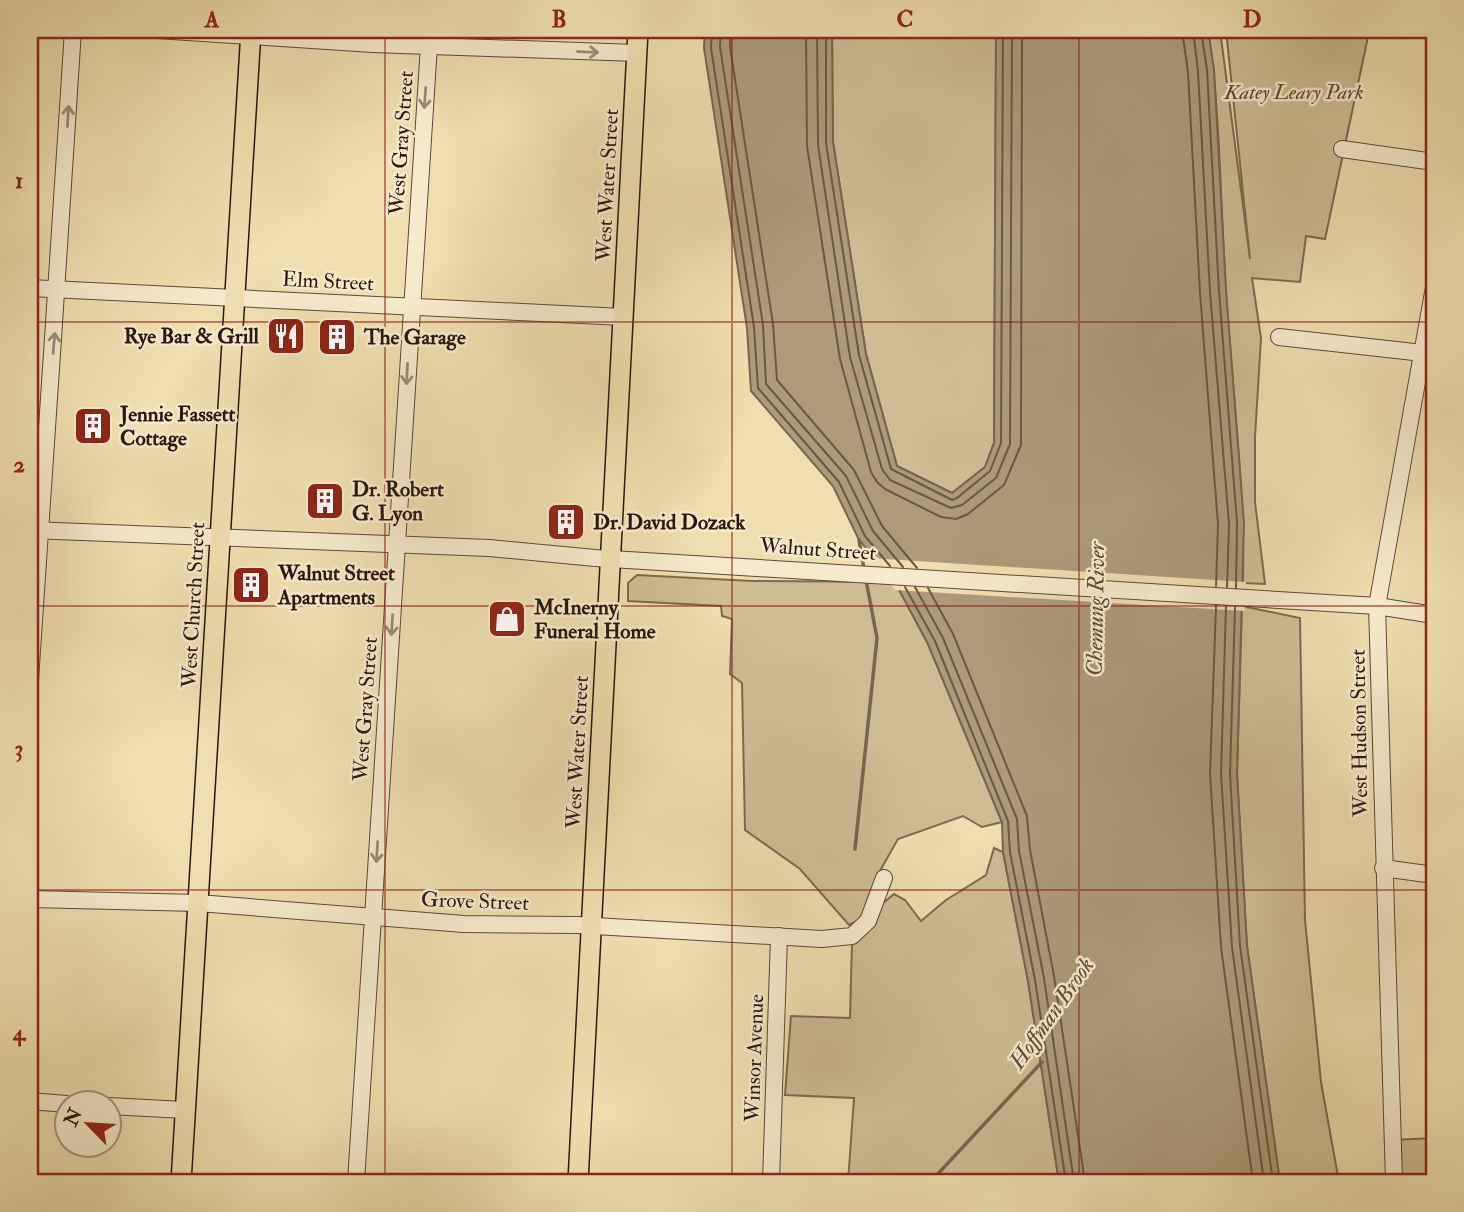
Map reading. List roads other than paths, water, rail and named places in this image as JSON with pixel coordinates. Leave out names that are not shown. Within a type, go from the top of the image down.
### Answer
[{"type":"main road","name":"West Water Street","points":[[578,1182],[638,30]]},
{"type":"main road","name":"West Church Street","points":[[181,1182],[237,298],[251,33]]},
{"type":"street","points":[[30,680],[34,531],[58,290],[73,30]]},
{"type":"street","points":[[157,30],[429,38],[637,53]]},
{"type":"street","name":"West Gray Street","points":[[356,1182],[429,38]]},
{"type":"street","points":[[1342,149],[1434,162]]},
{"type":"street","name":"West Hudson Street","points":[[1394,1182],[1377,606],[1429,354],[1434,287]]},
{"type":"street","name":"Elm Street","points":[[30,288],[623,317]]},
{"type":"street","points":[[1279,337],[1429,354]]},
{"type":"street","name":"Walnut Street","points":[[34,531],[489,548],[609,558],[1268,598],[1377,606],[1434,615]]},
{"type":"street","points":[[1383,868],[1434,875]]},
{"type":"street","name":"Grove Street","points":[[30,899],[198,903],[464,924],[590,925],[822,939],[852,936],[868,921],[884,878]]},
{"type":"street","name":"Winsor Avenue","points":[[771,1182],[779,936]]},
{"type":"street","points":[[30,1101],[52,1103]]},
{"type":"street","points":[[122,1107],[185,1111]]},
{"type":"water","name":"Chemung River","points":[[705,30],[832,30],[833,142],[866,354],[897,466],[952,493],[985,467],[994,443],[996,30],[1208,30],[1214,69],[1226,291],[1244,523],[1237,774],[1247,946],[1280,1182],[1059,1182],[1028,981],[1003,852],[1002,822],[928,644],[895,582],[859,540],[833,486],[751,391],[747,328],[704,48]]},
{"type":"waterway","points":[[859,540],[864,569]]},
{"type":"waterway","points":[[855,849],[877,638],[866,580]]},
{"type":"waterway","name":"Hoffman Brook","points":[[933,1182],[1042,1062]]},
{"type":"place","name":"Rye Bar & Grill","points":[[286,336]]},
{"type":"place","name":"The Garage","points":[[337,337]]},
{"type":"place","name":"Jennie Fassett Cottage","points":[[93,426]]},
{"type":"place","name":"Dr. Robert G. Lyon","points":[[325,501]]},
{"type":"place","name":"Dr. David Dozack","points":[[566,522]]},
{"type":"place","name":"Walnut Street Apartments","points":[[251,585]]},
{"type":"place","name":"McInerny Funeral Home","points":[[507,619]]},
{"type":"park label","name":"Katey Leary Park","points":[[1294,92]]}]
